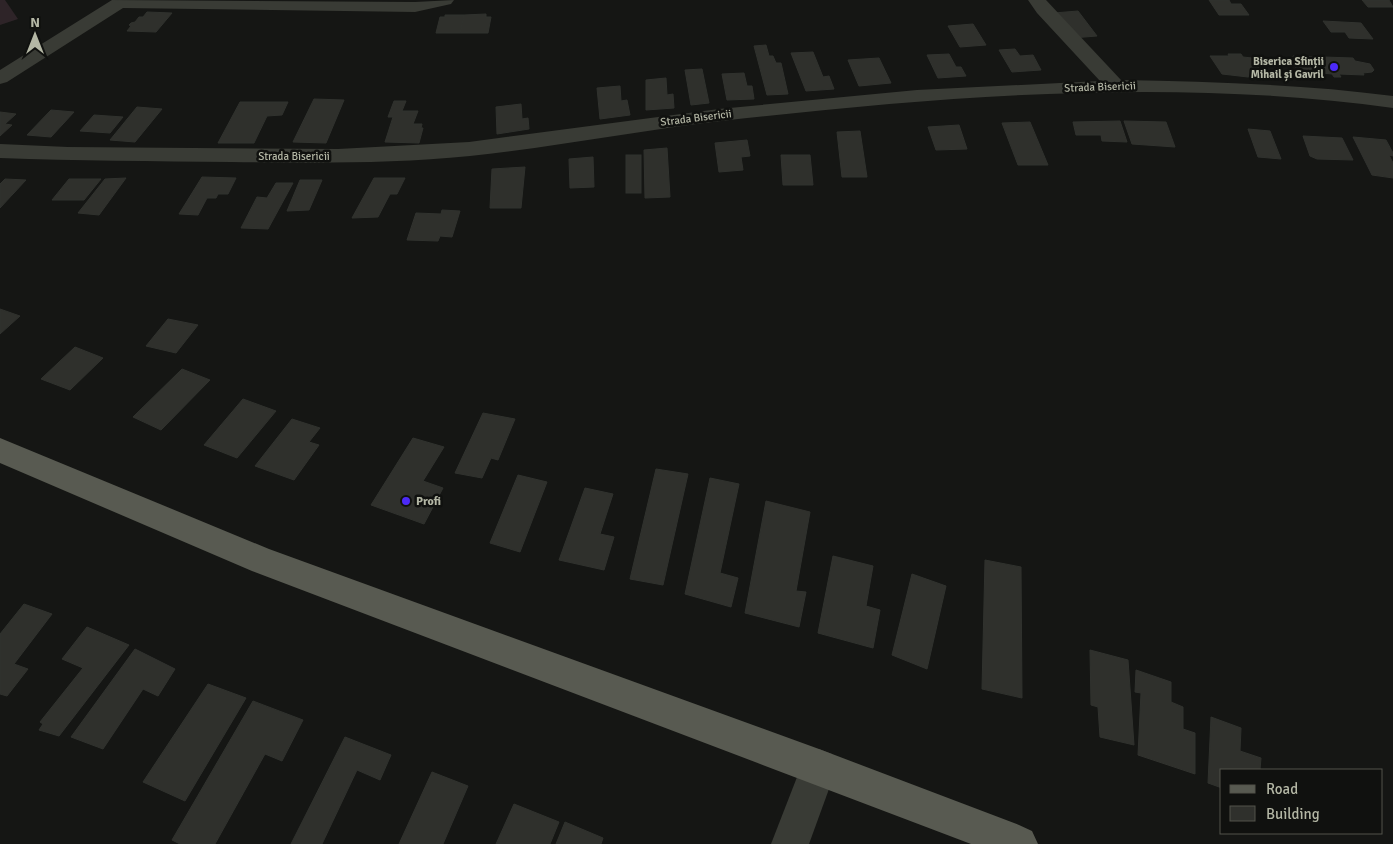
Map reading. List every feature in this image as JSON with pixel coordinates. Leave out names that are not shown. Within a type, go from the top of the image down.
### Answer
[{"type":"main road","points":[[0,450],[264,561],[819,767],[1019,844]]},
{"type":"street","points":[[0,78],[121,2],[415,7],[445,0]]},
{"type":"street","points":[[1036,0],[1042,9],[1116,86]]},
{"type":"street","name":"Strada Bisericii","points":[[0,151],[68,154],[338,156],[469,149],[719,115],[908,96],[1116,86],[1245,88],[1393,102]]},
{"type":"street","points":[[790,844],[819,767]]},
{"type":"shaded area","points":[[0,0],[5,0],[18,19],[0,25]]},
{"type":"building","points":[[1209,0],[1229,0],[1231,4],[1241,4],[1249,15],[1219,15]]},
{"type":"building","points":[[1362,0],[1389,0],[1393,7],[1368,7]]},
{"type":"building","points":[[1078,11],[1097,36],[1072,38],[1054,13]]},
{"type":"building","points":[[147,12],[172,13],[156,32],[127,31],[131,23],[135,22],[139,17],[143,17]]},
{"type":"building","points":[[486,14],[486,17],[491,17],[488,33],[460,33],[464,15]]},
{"type":"building","points":[[445,15],[464,15],[460,33],[436,33],[440,17],[445,17]]},
{"type":"building","points":[[1323,21],[1361,23],[1373,39],[1349,38],[1345,32],[1331,32]]},
{"type":"building","points":[[973,24],[986,45],[960,47],[948,26]]},
{"type":"building","points":[[766,45],[769,56],[773,56],[776,63],[781,63],[788,94],[767,95],[754,46]]},
{"type":"building","points":[[1015,49],[1020,56],[1033,55],[1041,70],[1012,72],[999,50]]},
{"type":"building","points":[[813,52],[823,77],[829,76],[834,89],[806,91],[791,53]]},
{"type":"building","points":[[949,54],[956,67],[961,67],[966,76],[938,78],[927,55]]},
{"type":"building","points":[[1228,54],[1241,54],[1243,57],[1252,58],[1263,74],[1248,77],[1222,74],[1210,56],[1229,56]]},
{"type":"building","name":"Biserica Sfinții Mihail și Gavril","points":[[1293,56],[1353,58],[1355,61],[1370,64],[1374,70],[1363,73],[1364,75],[1339,74],[1341,77],[1334,77],[1332,74],[1302,71],[1299,67],[1295,67],[1291,60],[1295,61]]},
{"type":"building","points":[[879,58],[891,83],[859,86],[848,60]]},
{"type":"building","points":[[702,69],[709,103],[691,105],[685,70]]},
{"type":"building","points":[[744,73],[747,86],[752,86],[754,99],[727,100],[722,74]]},
{"type":"building","points":[[666,78],[667,95],[673,94],[674,108],[646,110],[646,80]]},
{"type":"building","points":[[620,86],[621,101],[627,100],[630,115],[600,119],[597,88]]},
{"type":"building","points":[[314,99],[344,100],[326,143],[293,142]]},
{"type":"building","points":[[394,101],[406,101],[402,111],[418,111],[413,124],[422,124],[421,128],[423,128],[419,143],[385,142],[393,117],[388,117]]},
{"type":"building","points":[[240,102],[288,102],[282,115],[267,116],[254,143],[218,143]]},
{"type":"building","points":[[521,104],[522,119],[528,118],[529,129],[497,134],[496,107]]},
{"type":"building","points":[[137,107],[162,109],[135,142],[110,140]]},
{"type":"building","points":[[51,110],[74,112],[51,137],[27,135]]},
{"type":"building","points":[[0,112],[16,114],[5,124],[12,125],[0,136]]},
{"type":"building","points":[[94,115],[123,117],[110,133],[80,131]]},
{"type":"building","points":[[1120,121],[1127,142],[1102,141],[1101,135],[1076,135],[1073,122]]},
{"type":"building","points":[[1124,121],[1166,122],[1175,147],[1132,144]]},
{"type":"building","points":[[1030,122],[1048,165],[1018,165],[1002,123]]},
{"type":"building","points":[[959,125],[967,149],[936,150],[928,127]]},
{"type":"building","points":[[1248,129],[1270,131],[1281,159],[1258,157]]},
{"type":"building","points":[[860,131],[867,177],[842,177],[837,132]]},
{"type":"building","points":[[1303,136],[1342,138],[1353,160],[1317,159],[1310,156]]},
{"type":"building","points":[[1353,137],[1386,140],[1393,153],[1393,156],[1389,155],[1393,163],[1393,178],[1372,175]]},
{"type":"building","points":[[747,140],[750,156],[741,157],[743,170],[719,172],[715,143]]},
{"type":"building","points":[[667,148],[670,197],[645,198],[644,150]]},
{"type":"building","points":[[626,155],[641,155],[641,193],[626,193]]},
{"type":"building","points":[[781,155],[810,155],[813,185],[783,185]]},
{"type":"building","points":[[593,157],[594,187],[570,188],[569,159]]},
{"type":"building","points":[[525,167],[521,208],[490,208],[492,169]]},
{"type":"building","points":[[202,177],[236,178],[228,194],[218,194],[216,198],[207,198],[198,215],[179,214]]},
{"type":"building","points":[[126,178],[99,215],[78,213],[105,179]]},
{"type":"building","points":[[374,178],[405,178],[397,194],[390,194],[378,217],[352,218]]},
{"type":"building","points":[[5,179],[26,180],[0,208],[0,184]]},
{"type":"building","points":[[69,179],[101,179],[84,200],[52,200]]},
{"type":"building","points":[[300,180],[322,180],[309,210],[287,211]]},
{"type":"building","points":[[276,183],[293,183],[268,229],[241,228],[257,197],[267,198]]},
{"type":"building","points":[[442,210],[460,211],[452,237],[440,236],[438,241],[407,240],[416,213],[441,214]]},
{"type":"building","points":[[0,309],[20,316],[0,334]]},
{"type":"building","points":[[168,319],[198,325],[176,353],[146,346]]},
{"type":"building","points":[[75,347],[103,358],[70,390],[41,379]]},
{"type":"building","points":[[182,369],[210,380],[161,430],[133,417]]},
{"type":"building","points":[[243,399],[276,411],[237,458],[204,445]]},
{"type":"building","points":[[483,413],[515,419],[498,460],[491,458],[482,478],[455,473]]},
{"type":"building","points":[[292,419],[320,428],[309,442],[319,445],[294,480],[255,466]]},
{"type":"building","points":[[413,438],[444,447],[423,481],[443,488],[424,524],[371,505]]},
{"type":"building","points":[[656,469],[688,474],[663,585],[630,579]]},
{"type":"building","points":[[518,475],[547,482],[520,552],[490,543]]},
{"type":"building","points":[[710,478],[739,484],[720,573],[738,578],[731,607],[685,594]]},
{"type":"building","points":[[585,488],[613,494],[600,534],[614,537],[604,570],[559,560]]},
{"type":"building","points":[[766,501],[810,512],[796,591],[806,592],[799,627],[745,613]]},
{"type":"building","points":[[833,556],[873,566],[866,606],[880,610],[873,648],[818,633]]},
{"type":"building","points":[[985,560],[1021,567],[1022,698],[982,689]]},
{"type":"building","points":[[912,574],[946,586],[927,669],[892,655]]},
{"type":"building","points":[[24,604],[52,614],[14,664],[28,669],[7,696],[0,694],[0,634]]},
{"type":"building","points":[[87,627],[129,645],[59,736],[39,730],[43,724],[40,722],[83,668],[62,659]]},
{"type":"building","points":[[135,649],[175,669],[158,696],[143,689],[103,749],[71,737]]},
{"type":"building","points":[[1090,650],[1128,660],[1134,745],[1100,737],[1098,707],[1091,705]]},
{"type":"building","points":[[1136,670],[1171,682],[1171,702],[1183,707],[1183,729],[1195,733],[1195,774],[1138,755],[1141,693],[1135,692]]},
{"type":"building","points":[[208,684],[246,698],[185,801],[143,782]]},
{"type":"building","points":[[253,701],[303,720],[282,761],[265,754],[215,844],[180,844],[172,840]]},
{"type":"building","points":[[1211,717],[1241,728],[1240,751],[1261,758],[1260,769],[1220,769],[1220,787],[1208,783]]},
{"type":"building","points":[[345,737],[391,755],[380,780],[357,770],[322,844],[291,844]]},
{"type":"building","points":[[432,772],[468,786],[443,844],[399,844]]},
{"type":"building","points":[[514,804],[559,822],[550,844],[496,844]]},
{"type":"building","points":[[565,822],[603,838],[601,844],[556,844]]},
{"type":"place","name":"Biserica Sfinții Mihail și Gavril","points":[[1334,67]]},
{"type":"place","name":"Profi","points":[[406,501]]}]
